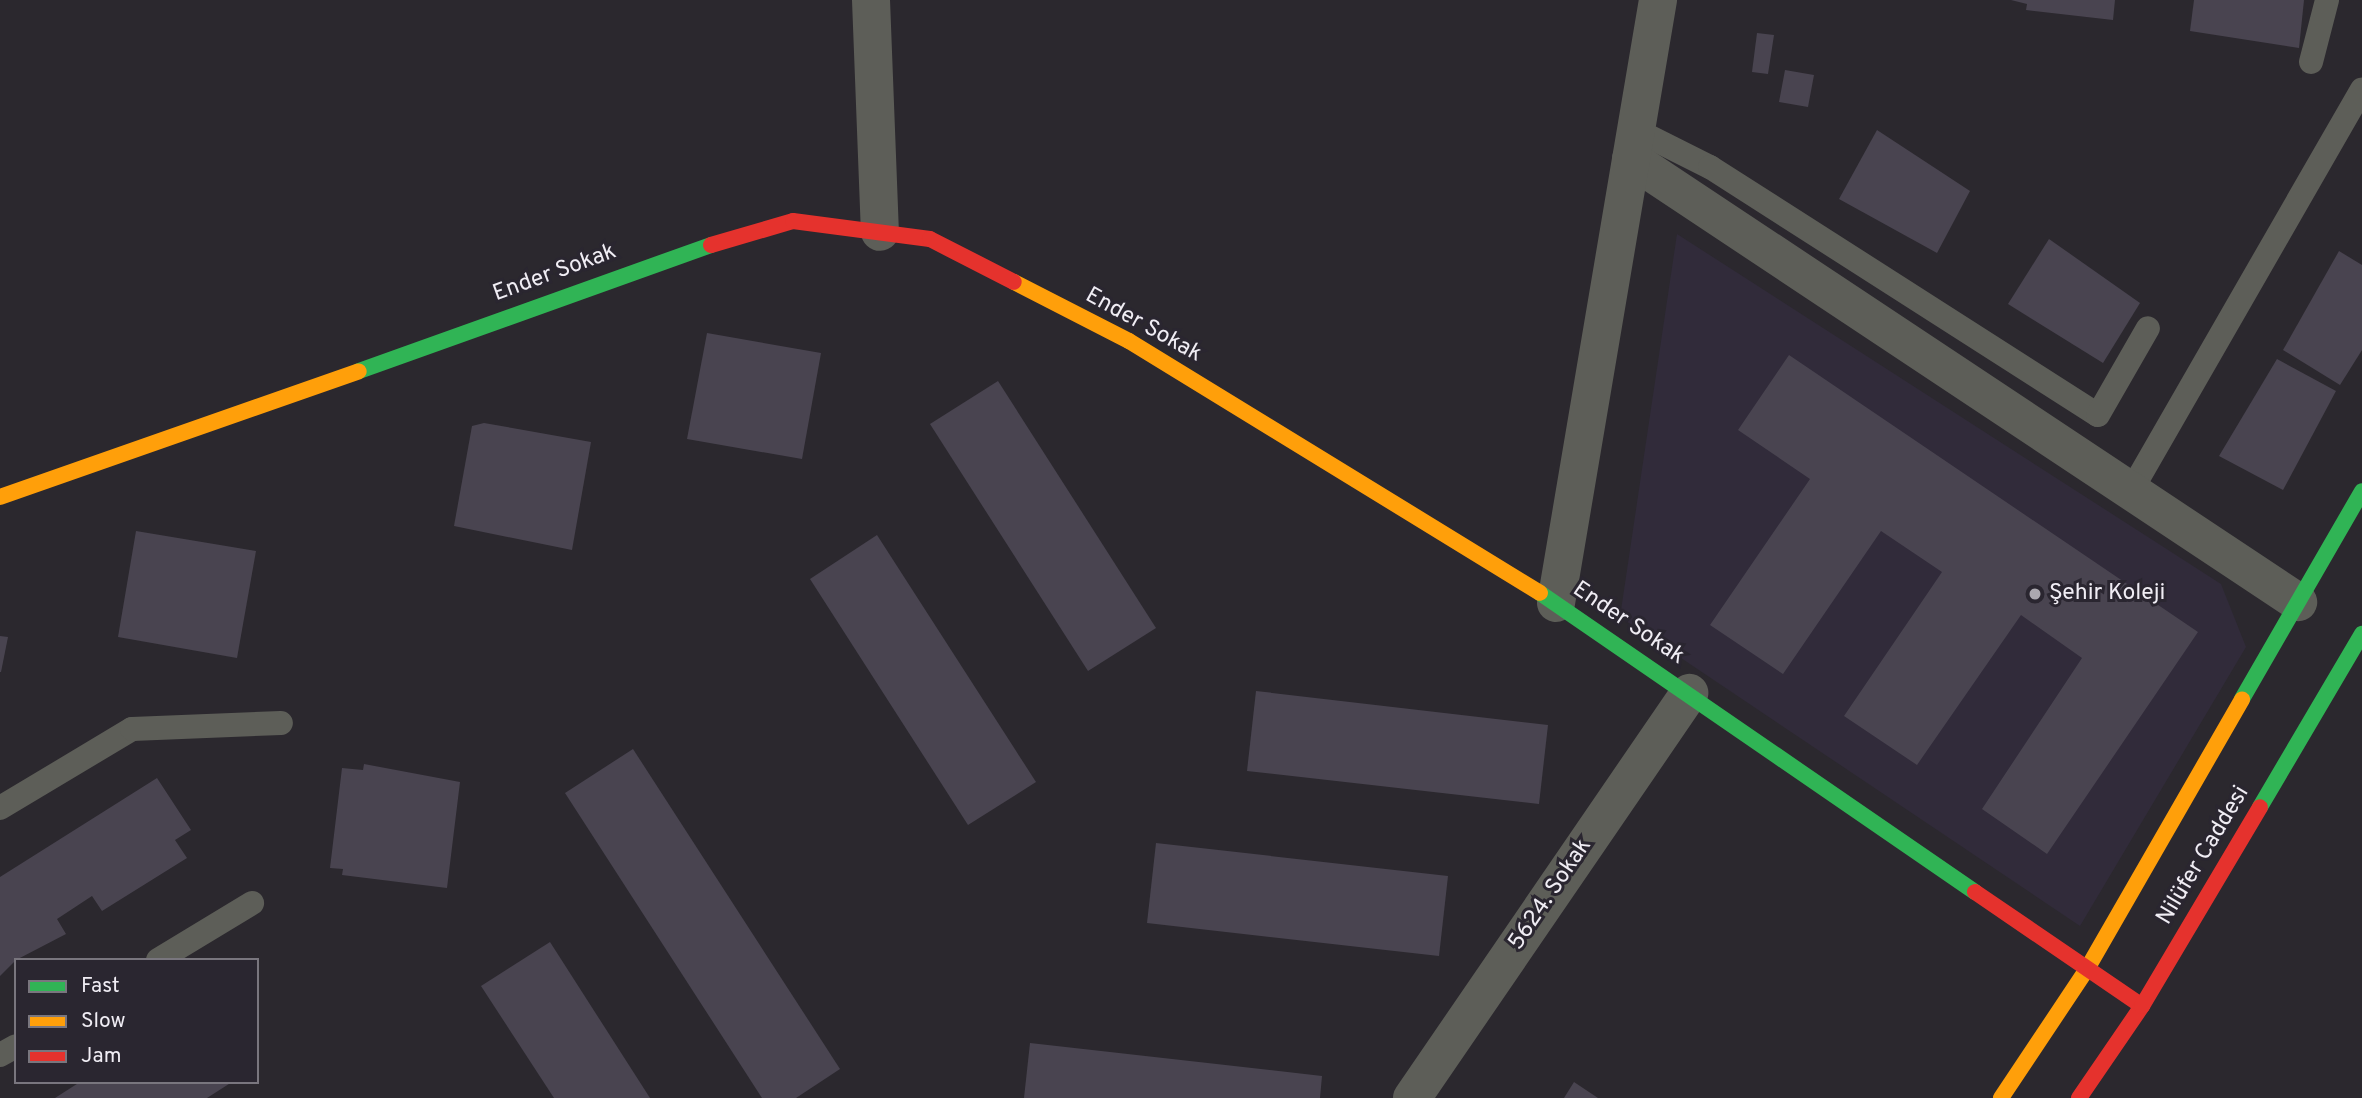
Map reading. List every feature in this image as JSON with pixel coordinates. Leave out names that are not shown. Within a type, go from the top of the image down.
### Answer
[{"type":"street","points":[[872,0],[880,232]]},
{"type":"street","points":[[1556,603],[1658,0]]},
{"type":"street","points":[[1633,144],[2131,491],[2298,602]]},
{"type":"street","name":"Ender Sokak","points":[[0,497],[172,442],[629,270],[793,221],[930,239],[1129,341],[1556,603],[2142,1006]]},
{"type":"street","points":[[2001,1098],[2087,969],[2362,491]]},
{"type":"street","name":"Nilüfer Caddesi","points":[[2079,1098],[2142,1006],[2362,634]]},
{"type":"street","name":"5624. Sokak","points":[[1412,1098],[1689,692]]},
{"type":"lane","points":[[2312,62],[2327,0]]},
{"type":"lane","points":[[2131,491],[2362,90]]},
{"type":"lane","points":[[1633,144],[1710,167],[2098,415],[2148,328]]},
{"type":"lane","points":[[0,808],[132,729],[281,723]]},
{"type":"lane","points":[[161,958],[252,903]]},
{"type":"shaded area","points":[[1677,234],[2221,584],[2246,647],[2080,926],[1620,617]]},
{"type":"building","points":[[2011,0],[2115,0],[2113,20],[2026,10],[2027,4]]},
{"type":"building","points":[[2194,0],[2304,0],[2299,48],[2190,31]]},
{"type":"building","points":[[1757,33],[1774,35],[1768,74],[1752,72]]},
{"type":"building","points":[[1785,70],[1814,75],[1808,107],[1779,102]]},
{"type":"building","points":[[1877,130],[1970,191],[1937,253],[1839,199]]},
{"type":"building","points":[[2049,239],[2140,303],[2103,363],[2008,304]]},
{"type":"building","points":[[2339,251],[2362,265],[2362,350],[2340,385],[2283,350]]},
{"type":"building","points":[[707,333],[821,353],[802,459],[687,439]]},
{"type":"building","name":"Şehir Koleji","points":[[1789,355],[2198,632],[2047,854],[1982,809],[2082,658],[2021,615],[1917,765],[1844,716],[1942,572],[1881,531],[1783,674],[1710,625],[1810,479],[1738,430]]},
{"type":"building","points":[[2277,359],[2336,391],[2283,490],[2219,456]]},
{"type":"building","points":[[998,381],[1156,628],[1088,671],[930,424]]},
{"type":"building","points":[[484,423],[591,442],[572,550],[454,526],[472,426]]},
{"type":"building","points":[[136,531],[256,551],[237,658],[118,637]]},
{"type":"building","points":[[877,535],[1036,782],[968,825],[810,579]]},
{"type":"building","points":[[0,636],[8,637],[1,672],[0,672]]},
{"type":"building","points":[[1256,691],[1548,725],[1539,804],[1247,771]]},
{"type":"building","points":[[633,749],[840,1069],[796,1098],[762,1098],[565,793]]},
{"type":"building","points":[[364,764],[460,782],[447,888],[342,875],[343,869],[330,868],[342,768],[363,770]]},
{"type":"building","points":[[157,778],[191,830],[175,840],[187,858],[102,911],[92,896],[57,919],[66,934],[20,958],[14,958],[14,962],[0,976],[0,877]]},
{"type":"building","points":[[1156,843],[1448,876],[1439,956],[1147,923]]},
{"type":"building","points":[[550,942],[650,1098],[554,1098],[481,986]]},
{"type":"building","points":[[1030,1043],[1322,1076],[1320,1098],[1024,1098]]},
{"type":"building","points":[[1574,1082],[1598,1098],[1564,1098]]},
{"type":"building","points":[[77,1084],[229,1084],[207,1098],[55,1098]]},
{"type":"traffic: fast","points":[[359,371],[711,245]]},
{"type":"traffic: fast","points":[[2242,699],[2362,491]]},
{"type":"traffic: fast","points":[[1540,593],[1975,892]]},
{"type":"traffic: fast","points":[[2260,807],[2362,634]]},
{"type":"traffic: slow","points":[[1014,282],[1129,341],[1540,593]]},
{"type":"traffic: slow","points":[[0,497],[359,371]]},
{"type":"traffic: slow","points":[[2001,1098],[2087,969],[2242,699]]},
{"type":"traffic: jam","points":[[711,245],[793,221],[930,239],[1014,282]]},
{"type":"traffic: jam","points":[[2079,1098],[2142,1006],[2260,807]]},
{"type":"traffic: jam","points":[[1975,892],[2142,1006]]},
{"type":"place","name":"Şehir Koleji","points":[[2035,594]]}]
